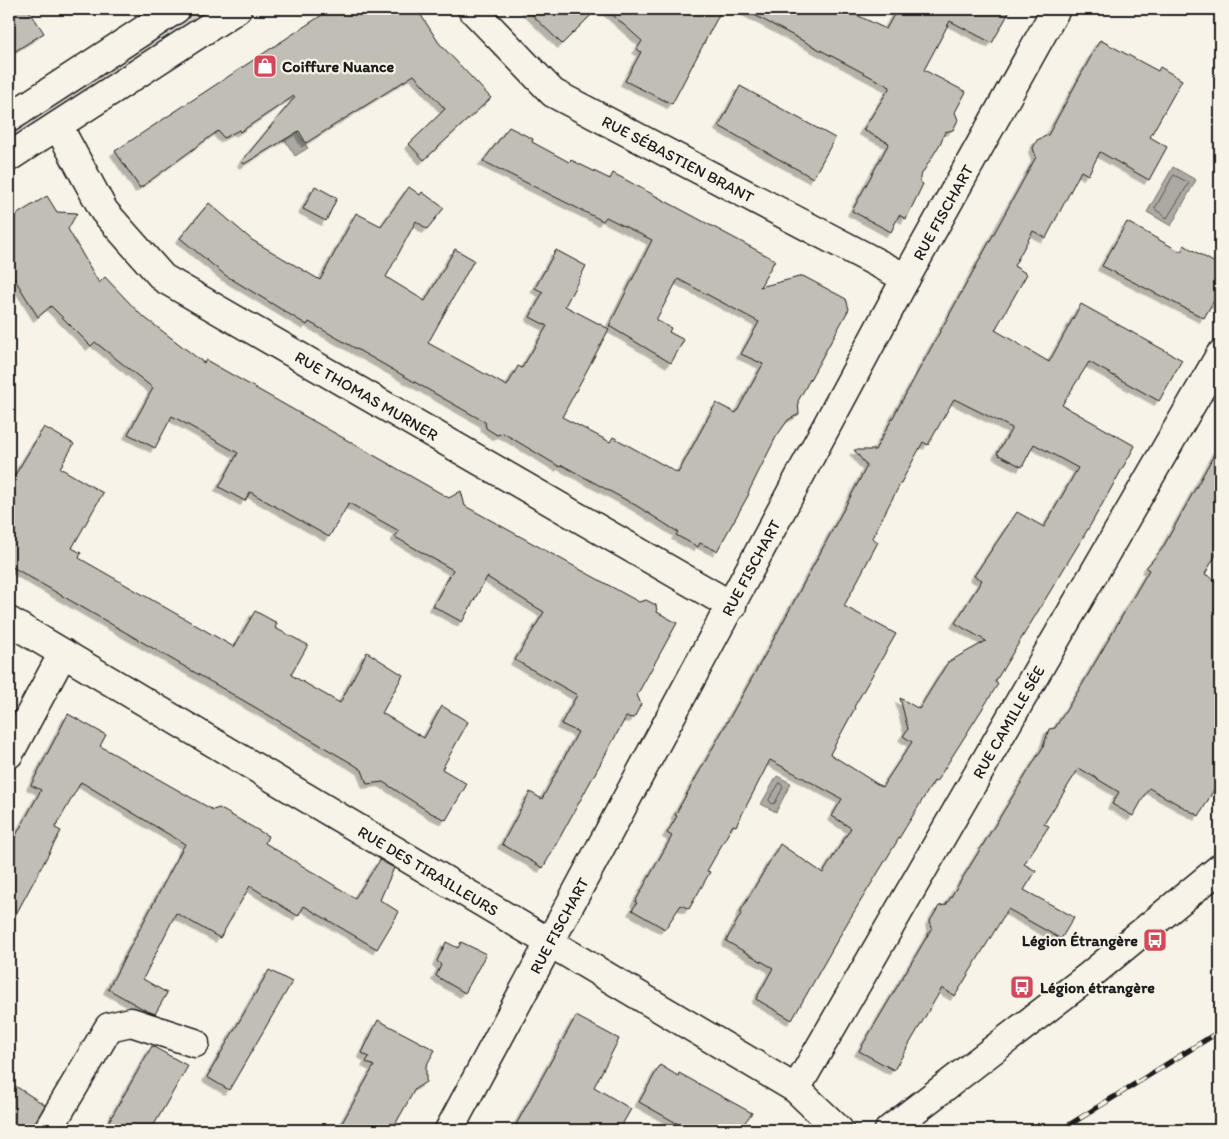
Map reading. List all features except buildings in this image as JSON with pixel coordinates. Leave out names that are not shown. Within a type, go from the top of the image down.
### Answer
[{"type":"street","points":[[9,118],[176,9]]},
{"type":"street","points":[[9,157],[237,9]]},
{"type":"street","name":"RUE SÉBASTIEN BRANT","points":[[472,9],[553,93],[906,278]]},
{"type":"street","name":"RUE FISCHART","points":[[449,1130],[732,606],[906,278],[1056,9]]},
{"type":"street","name":"RUE THOMAS MURNER","points":[[58,126],[104,211],[163,278],[732,606]]},
{"type":"street","name":"RUE CAMILLE SÉE","points":[[796,1089],[1220,355]]},
{"type":"street","name":"RUE DES TIRAILLEURS","points":[[9,622],[550,941],[796,1089],[839,1130]]},
{"type":"street","points":[[9,754],[63,653]]},
{"type":"street","points":[[889,1130],[1089,976],[1220,868]]},
{"type":"street","points":[[48,1130],[109,1027],[131,1022],[195,1043]]},
{"type":"shaded area","points":[[187,9],[218,9],[9,145],[9,126]]},
{"type":"water","points":[[290,121],[308,148],[295,156],[278,129]]},
{"type":"water","points":[[1173,167],[1196,180],[1171,226],[1147,212]]},
{"type":"water","points":[[777,776],[791,783],[776,812],[761,804]]},
{"type":"railway","points":[[1061,1130],[1220,1031]]},
{"type":"place","name":"Coiffure Nuance","points":[[265,66]]},
{"type":"place","name":"Légion Étrangère","points":[[1155,940]]},
{"type":"place","name":"Légion étrangère","points":[[1022,987]]}]
